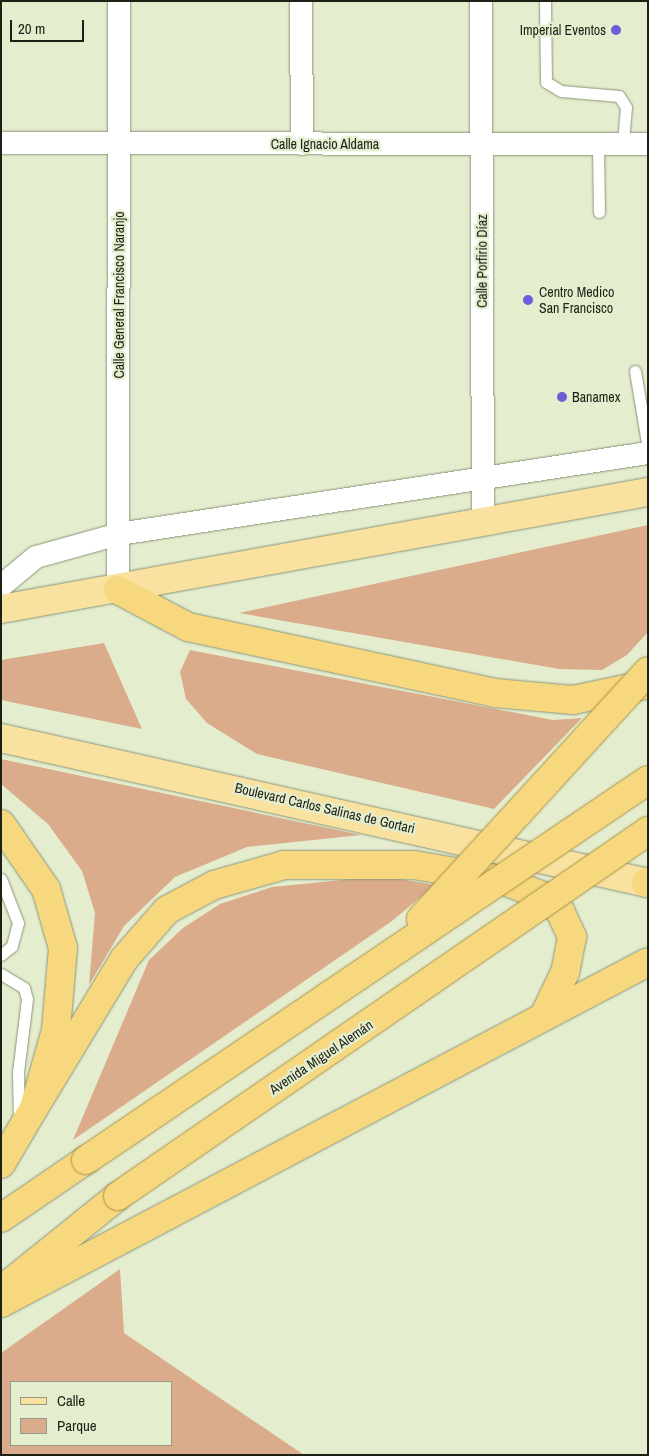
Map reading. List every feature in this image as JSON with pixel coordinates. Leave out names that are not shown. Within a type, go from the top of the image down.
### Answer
[{"type":"highway","points":[[118,590],[188,627],[495,692],[573,700],[648,684]]},
{"type":"highway","points":[[395,947],[648,671]]},
{"type":"highway","points":[[1,1218],[395,947],[648,780]]},
{"type":"highway","points":[[1,824],[46,889],[63,948],[56,1030],[34,1108]]},
{"type":"highway","name":"Avenida Miguel Alemán","points":[[1,1291],[118,1196],[648,831]]},
{"type":"highway","points":[[1,1164],[125,958],[167,910],[214,885],[284,865],[414,864],[502,880],[543,896],[560,911],[572,937],[565,972],[544,1016]]},
{"type":"highway","points":[[1,1303],[648,962]]},
{"type":"main road","points":[[1,609],[118,590],[483,520],[648,492]]},
{"type":"main road","name":"Boulevard Carlos Salinas de Gortari","points":[[1,738],[647,882]]},
{"type":"street","name":"Calle General Francisco Naranjo","points":[[118,590],[119,1]]},
{"type":"street","points":[[300,1],[302,144]]},
{"type":"street","name":"Calle Porfirio Díaz","points":[[481,1],[483,520]]},
{"type":"street","name":"Calle Ignacio Aldama","points":[[1,144],[648,144]]},
{"type":"street","points":[[1,586],[36,557],[119,534],[648,453]]},
{"type":"lane","points":[[544,1],[546,82],[561,91],[619,96],[626,108],[623,144]]},
{"type":"lane","points":[[598,144],[599,212]]},
{"type":"lane","points":[[636,371],[648,449]]},
{"type":"lane","points":[[1,879],[18,923],[12,946],[1,955]]},
{"type":"lane","points":[[1,974],[24,988],[27,999],[18,1072],[19,1136]]},
{"type":"green space","points":[[648,525],[648,632],[627,655],[602,670],[559,669],[239,613]]},
{"type":"green space","points":[[104,643],[142,729],[1,700],[1,660]]},
{"type":"green space","points":[[190,650],[553,720],[582,718],[494,809],[257,754],[207,723],[186,699],[180,672]]},
{"type":"green space","points":[[1,759],[361,835],[247,847],[175,877],[124,926],[89,985],[95,913],[82,871],[48,824],[1,784]]},
{"type":"green space","points":[[382,876],[435,885],[392,921],[73,1140],[149,960],[183,928],[220,904],[272,887]]},
{"type":"green space","points":[[120,1269],[124,1333],[304,1455],[1,1455],[1,1353]]},
{"type":"place","name":"Imperial Eventos","points":[[616,30]]},
{"type":"place","name":"Centro Medico San Francisco","points":[[528,300]]},
{"type":"place","name":"Banamex","points":[[562,397]]}]
